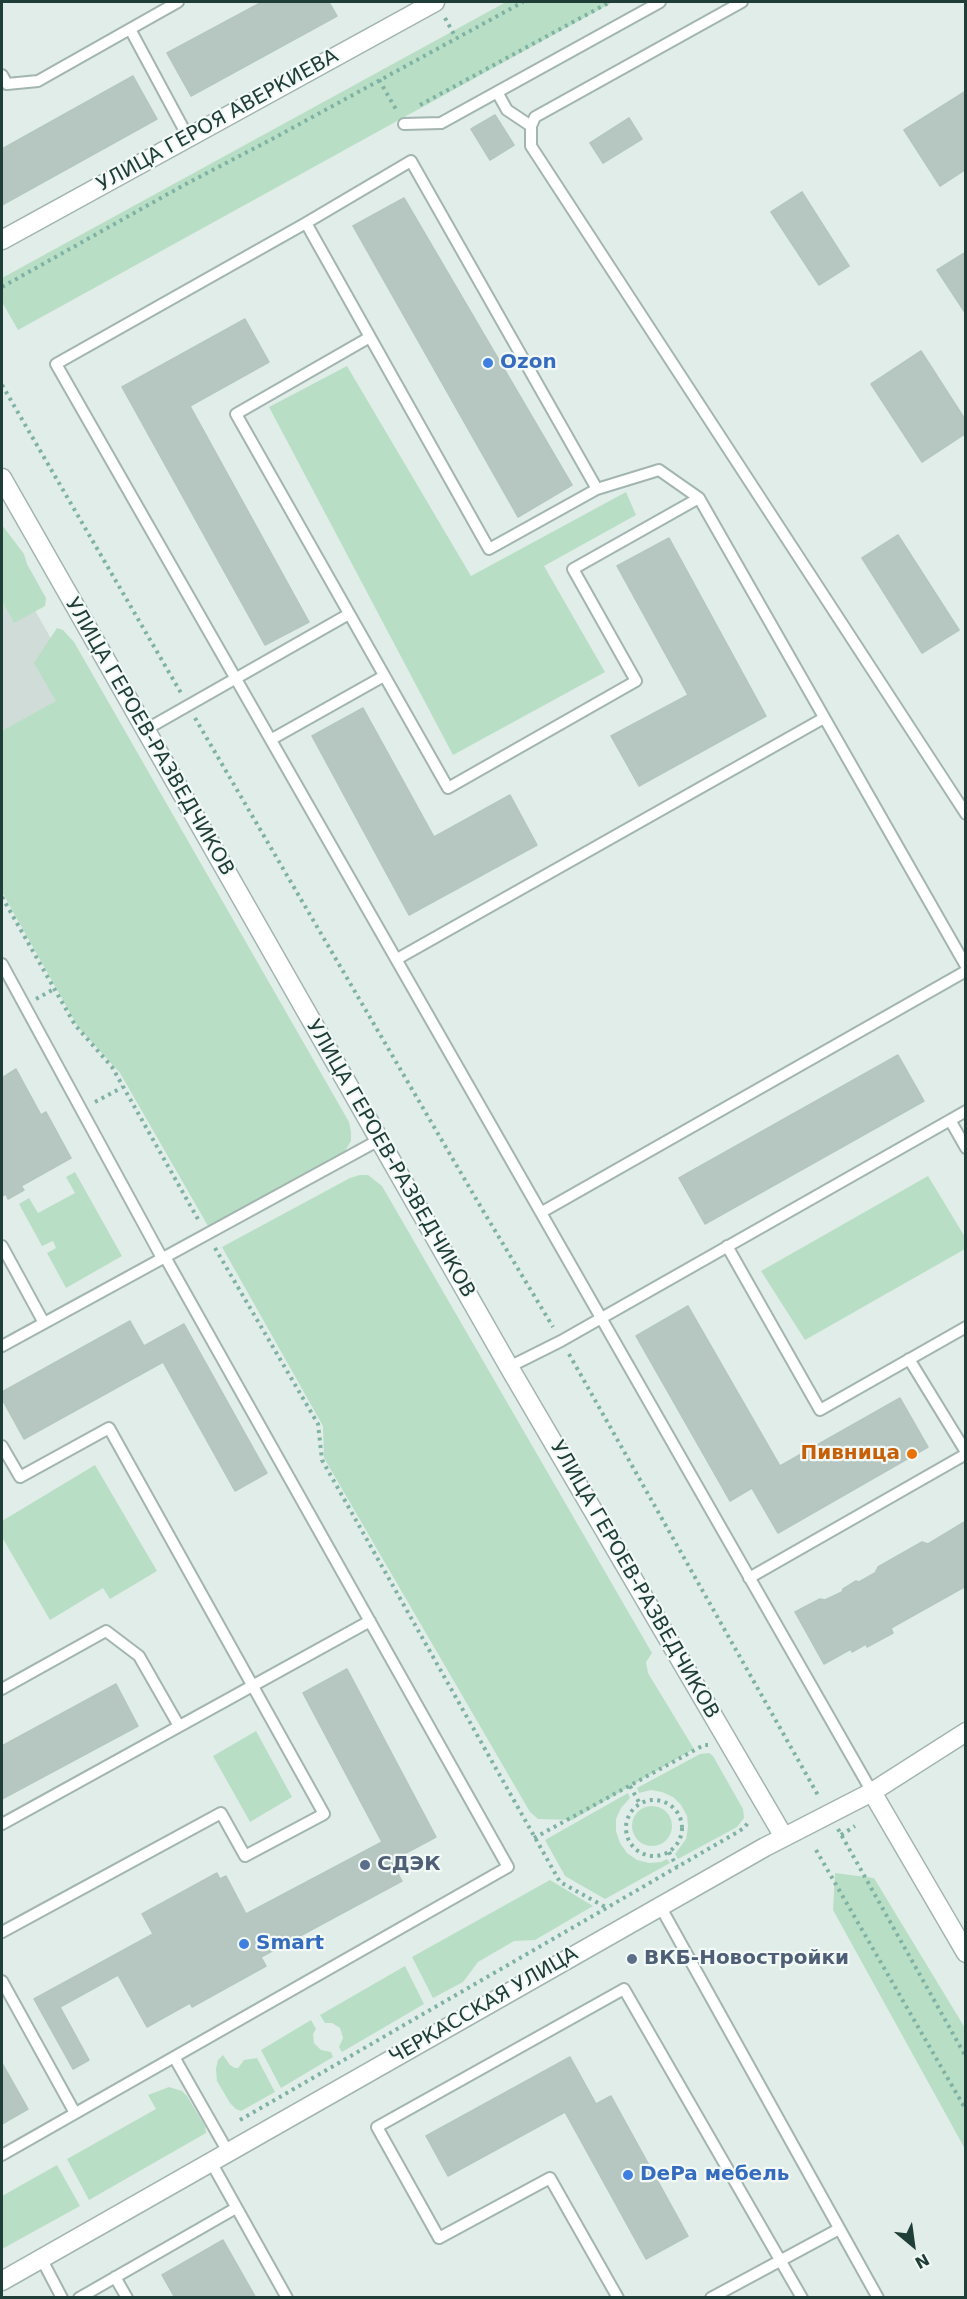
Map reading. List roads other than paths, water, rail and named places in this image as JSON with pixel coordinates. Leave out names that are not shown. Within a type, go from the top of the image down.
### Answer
[{"type":"street","name":"УЛИЦА ГЕРОЯ АВЕРКИЕВА","points":[[2,240],[435,2]]},
{"type":"street","name":"УЛИЦА ГЕРОЕВ-РАЗВЕДЧИКОВ","points":[[2,478],[509,1367],[784,1837]]},
{"type":"street","name":"ЧЕРКАССКАЯ УЛИЦА","points":[[2,2281],[660,1906],[784,1837],[872,1792],[966,1732]]},
{"type":"street","points":[[872,1792],[966,1953]]},
{"type":"lane","points":[[2,75],[7,84],[38,81],[178,2]]},
{"type":"lane","points":[[404,124],[441,123],[660,2]]},
{"type":"lane","points":[[742,2],[535,117],[531,126],[531,146],[966,814]]},
{"type":"lane","points":[[130,29],[188,137]]},
{"type":"lane","points":[[497,92],[507,110],[531,126]]},
{"type":"lane","points":[[597,489],[411,161],[56,364],[273,739],[872,1792]]},
{"type":"lane","points":[[306,223],[489,549],[597,489],[659,470],[699,498],[966,966]]},
{"type":"lane","points":[[370,337],[236,414],[447,788],[636,681],[573,569],[699,498]]},
{"type":"lane","points":[[145,730],[350,614]]},
{"type":"lane","points":[[273,739],[384,676]]},
{"type":"lane","points":[[397,959],[824,718]]},
{"type":"lane","points":[[2,964],[81,1110],[508,1867],[2,2155]]},
{"type":"lane","points":[[542,1212],[966,971]]},
{"type":"lane","points":[[509,1367],[561,1341],[966,1111]]},
{"type":"lane","points":[[950,1120],[966,1148]]},
{"type":"lane","points":[[2,1346],[379,1140]]},
{"type":"lane","points":[[2,1246],[44,1323]]},
{"type":"lane","points":[[726,1246],[819,1410],[966,1327]]},
{"type":"lane","points":[[749,1578],[966,1453],[909,1359]]},
{"type":"lane","points":[[2,1446],[20,1477],[109,1428],[324,1814],[245,1856],[221,1814],[2,1932]]},
{"type":"lane","points":[[2,1824],[370,1621]]},
{"type":"lane","points":[[2,1689],[106,1631],[139,1656],[179,1726]]},
{"type":"lane","points":[[660,1906],[878,2298]]},
{"type":"lane","points":[[2,1981],[75,2113]]},
{"type":"lane","points":[[618,2298],[550,2178],[439,2238],[376,2127],[624,1989],[802,2298]]},
{"type":"lane","points":[[174,2057],[228,2151]]},
{"type":"lane","points":[[211,2162],[287,2298]]},
{"type":"lane","points":[[79,2298],[236,2208]]},
{"type":"lane","points":[[711,2298],[838,2229]]},
{"type":"lane","points":[[40,2258],[62,2298]]},
{"type":"lane","points":[[115,2277],[127,2298]]},
{"type":"place","name":"Ozon","points":[[488,363]]},
{"type":"place","name":"Пивница","points":[[912,1454]]},
{"type":"place","name":"СДЭК","points":[[365,1865]]},
{"type":"place","name":"Smart","points":[[244,1944]]},
{"type":"place","name":"ВКБ-Новостройки","points":[[632,1959]]},
{"type":"place","name":"DePa мебель","points":[[628,2175]]}]
